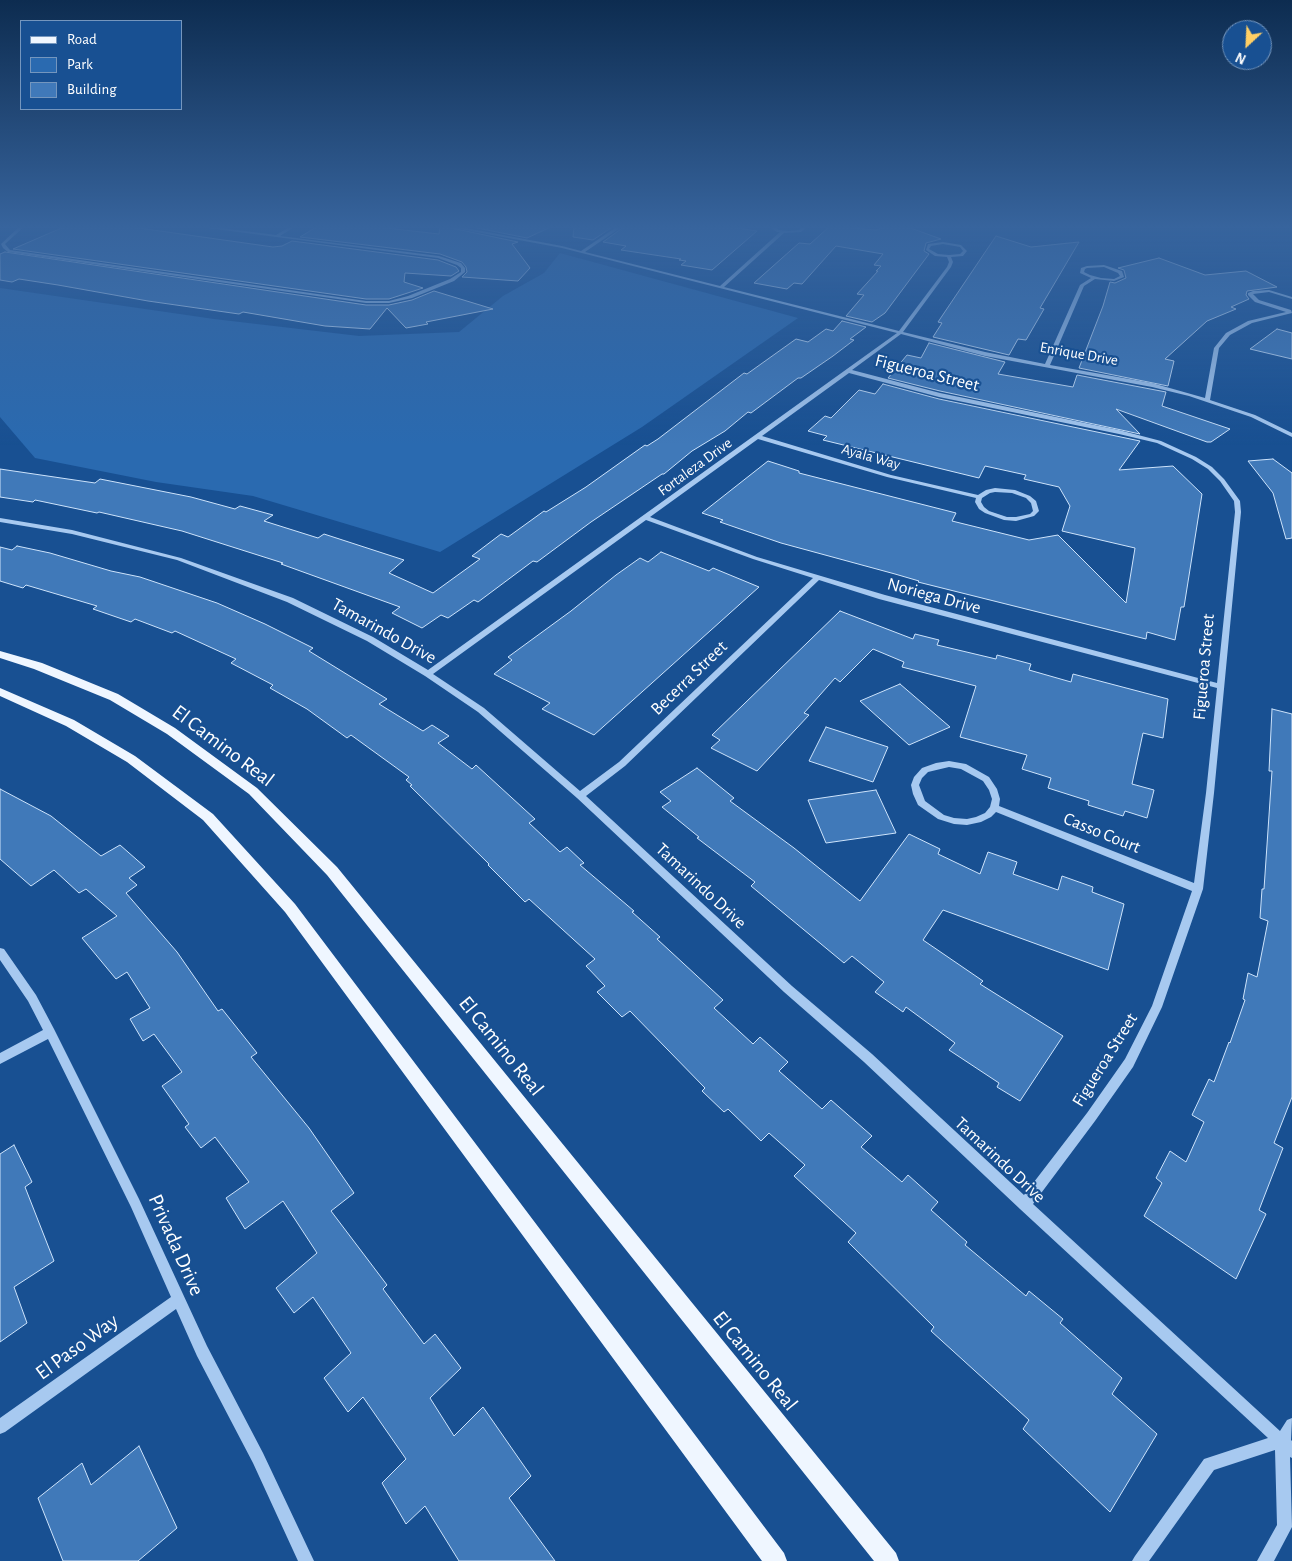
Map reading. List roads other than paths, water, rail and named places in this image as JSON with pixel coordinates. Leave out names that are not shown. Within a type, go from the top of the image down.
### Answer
[{"type":"main road","name":"El Camino Real","points":[[0,654],[38,666],[114,697],[171,731],[252,791],[332,871],[888,1561]]},
{"type":"main road","points":[[0,692],[70,723],[131,759],[208,817],[296,916],[776,1561]]},
{"type":"street","points":[[344,299],[366,302],[389,302],[402,299]]},
{"type":"street","name":"Enrique Drive","points":[[762,299],[984,354],[1152,385],[1207,400],[1253,416],[1292,435]]},
{"type":"street","name":"Fortaleza Drive","points":[[428,674],[899,334],[925,299]]},
{"type":"street","points":[[1047,366],[1076,299]]},
{"type":"street","points":[[1207,400],[1215,356],[1228,334],[1250,322],[1292,312],[1255,299]]},
{"type":"street","name":"Figueroa Street","points":[[849,371],[958,399],[1143,437],[1176,450],[1210,468],[1232,492],[1237,501],[1238,512],[1205,846],[1198,889],[1157,1007],[1129,1063],[1091,1118],[1024,1205]]},
{"type":"street","name":"Ayala Way","points":[[759,436],[889,476],[979,498]]},
{"type":"street","points":[[988,491],[1013,491],[1034,502],[1036,511],[1025,518],[1001,518],[981,508],[978,502],[979,498],[988,491]]},
{"type":"street","name":"Noriega Drive","points":[[646,518],[702,540],[817,578],[1220,686]]},
{"type":"street","name":"Tamarindo Drive","points":[[0,520],[72,532],[178,559],[227,576],[334,620],[428,674],[481,710],[580,796],[788,989],[868,1058],[1024,1205],[1287,1446]]},
{"type":"street","name":"Becerra Street","points":[[580,796],[622,764],[817,578]]},
{"type":"street","points":[[949,764],[963,766],[986,779],[993,789],[996,798],[994,808],[988,815],[973,820],[954,821],[941,817],[922,803],[915,785],[918,777],[925,770],[949,764]]},
{"type":"street","name":"Casso Court","points":[[994,808],[1198,889]]},
{"type":"street","name":"Privada Drive","points":[[0,952],[32,998],[50,1032],[134,1203],[177,1300],[258,1458],[306,1561]]},
{"type":"street","points":[[0,1059],[50,1032]]},
{"type":"street","name":"El Paso Way","points":[[0,1427],[177,1300]]},
{"type":"street","points":[[1265,1561],[1285,1526],[1287,1446],[1292,1425]]},
{"type":"street","points":[[1140,1561],[1209,1464],[1287,1446]]}]
